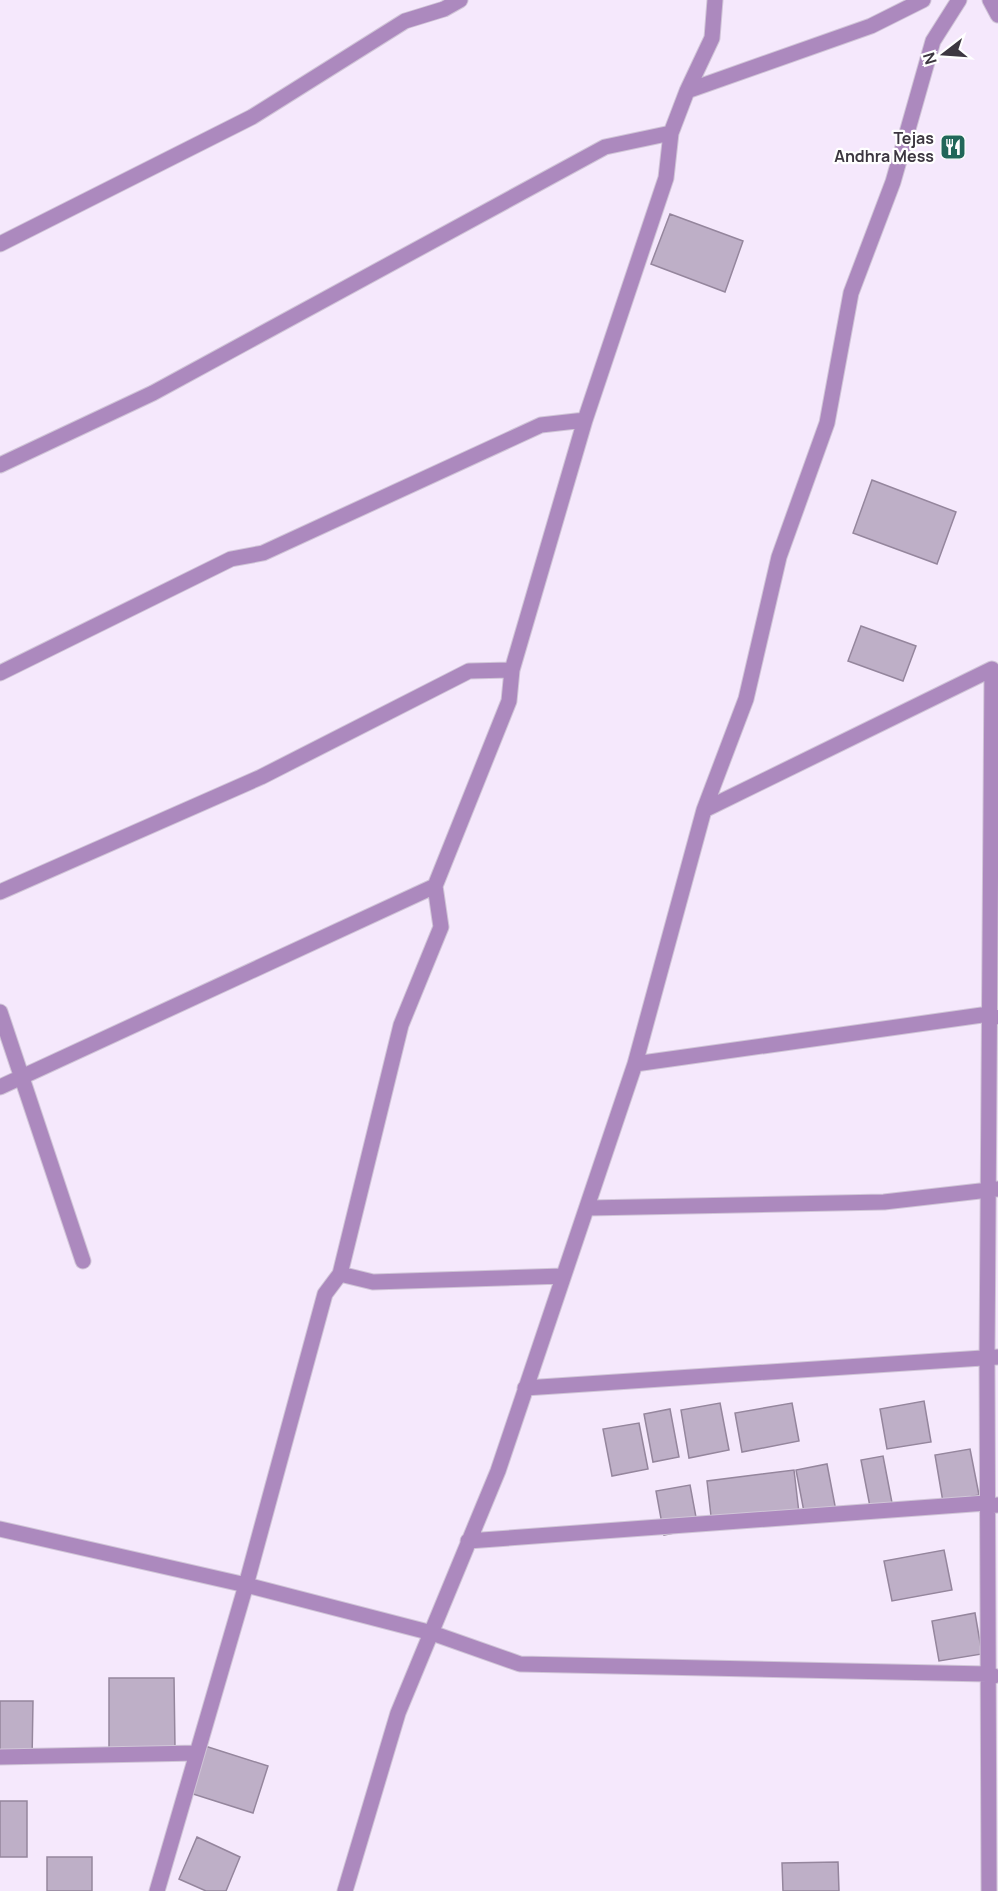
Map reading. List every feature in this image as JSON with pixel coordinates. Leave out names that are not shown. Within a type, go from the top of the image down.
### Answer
[{"type":"street","points":[[0,244],[252,117],[405,21],[444,9],[460,0]]},
{"type":"street","points":[[157,1891],[246,1585],[325,1294],[340,1274],[401,1025],[441,927],[435,886],[509,701],[512,670],[585,420],[666,178],[671,133],[687,91],[712,38],[715,0]]},
{"type":"street","points":[[687,91],[871,26],[923,0]]},
{"type":"street","points":[[345,1891],[398,1713],[498,1471],[635,1064],[704,810],[746,699],[779,557],[826,423],[851,292],[893,182],[933,41],[959,0]]},
{"type":"street","points":[[990,0],[998,15]]},
{"type":"street","points":[[0,465],[153,393],[605,147],[671,133]]},
{"type":"street","points":[[0,673],[231,559],[263,553],[541,425],[585,420]]},
{"type":"street","points":[[704,810],[995,667],[992,1357],[993,1839],[989,1891]]},
{"type":"street","points":[[0,892],[261,777],[469,670],[512,670]]},
{"type":"street","points":[[0,1087],[435,886]]},
{"type":"street","points":[[0,1012],[83,1261]]},
{"type":"street","points":[[635,1064],[989,1014],[994,1017]]},
{"type":"street","points":[[588,1208],[884,1202],[993,1190]]},
{"type":"street","points":[[340,1274],[373,1282],[563,1276]]},
{"type":"street","points":[[525,1388],[992,1357]]},
{"type":"street","points":[[468,1541],[974,1503],[993,1505]]},
{"type":"street","points":[[0,1529],[246,1585],[432,1633],[520,1664],[987,1674],[993,1676]]},
{"type":"street","points":[[0,1757],[197,1753]]},
{"type":"building","points":[[670,214],[743,241],[725,292],[651,264]]},
{"type":"building","points":[[872,480],[956,512],[937,564],[853,533]]},
{"type":"building","points":[[861,626],[916,646],[903,681],[848,661]]},
{"type":"building","points":[[924,1401],[931,1442],[887,1449],[880,1409]]},
{"type":"building","points":[[720,1403],[729,1450],[689,1458],[681,1410]]},
{"type":"building","points":[[792,1403],[799,1441],[742,1452],[735,1413]]},
{"type":"building","points":[[670,1409],[679,1457],[653,1462],[644,1414]]},
{"type":"building","points":[[639,1423],[648,1469],[612,1476],[603,1429]]},
{"type":"building","points":[[970,1449],[979,1495],[943,1502],[935,1455]]},
{"type":"building","points":[[883,1456],[893,1508],[871,1512],[861,1460]]},
{"type":"building","points":[[827,1464],[836,1511],[805,1517],[796,1470]]},
{"type":"building","points":[[794,1470],[799,1513],[712,1525],[707,1481]]},
{"type":"building","points":[[690,1485],[698,1528],[664,1535],[656,1491]]},
{"type":"building","points":[[944,1550],[952,1590],[892,1601],[884,1561]]},
{"type":"building","points":[[975,1613],[982,1654],[939,1661],[932,1621]]},
{"type":"building","points":[[109,1678],[174,1678],[175,1748],[109,1748]]},
{"type":"building","points":[[0,1701],[33,1701],[32,1762],[0,1761]]},
{"type":"building","points":[[205,1746],[268,1766],[253,1813],[190,1793]]},
{"type":"building","points":[[0,1801],[27,1801],[27,1857],[0,1857]]},
{"type":"building","points":[[197,1837],[240,1857],[226,1891],[206,1891],[179,1879]]},
{"type":"building","points":[[47,1857],[92,1857],[92,1891],[47,1891]]},
{"type":"building","points":[[838,1862],[839,1891],[783,1891],[782,1863]]},
{"type":"place","name":"Tejas Andhra Mess","points":[[953,147]]}]
